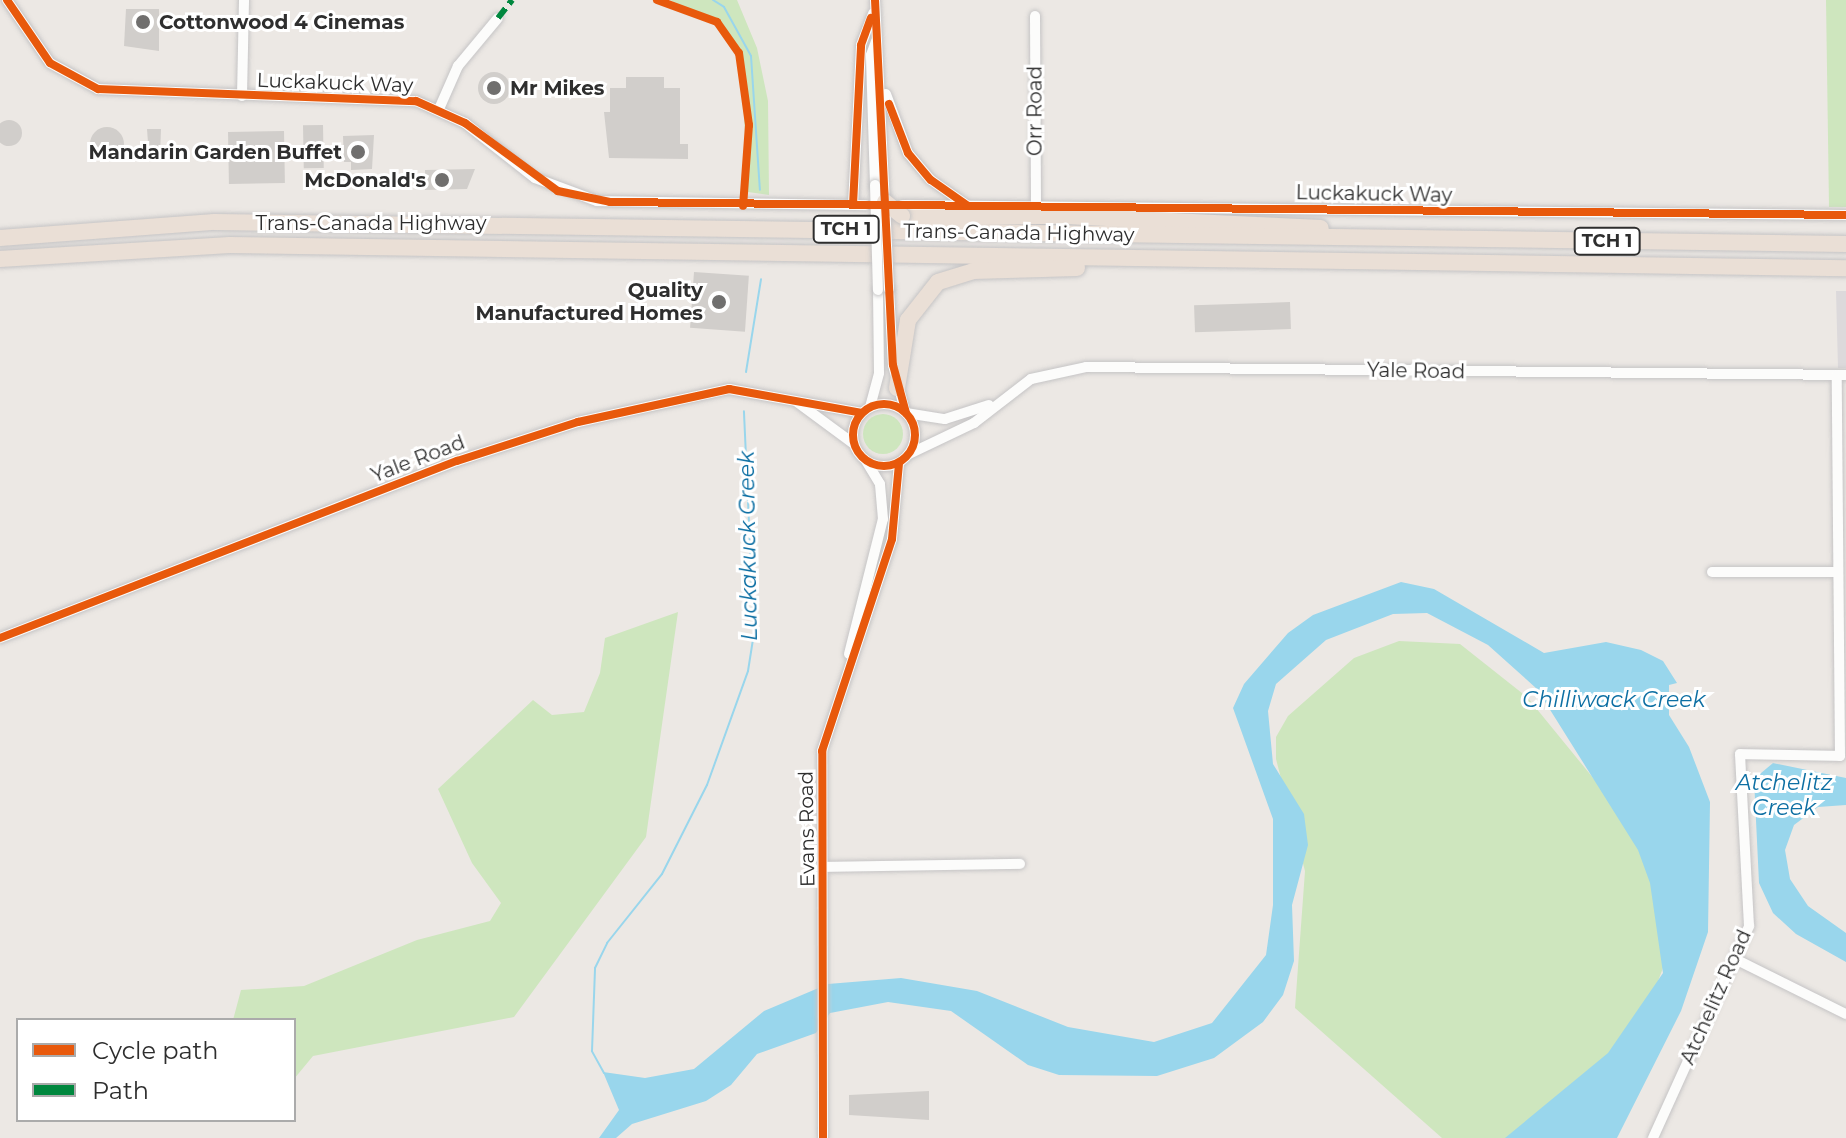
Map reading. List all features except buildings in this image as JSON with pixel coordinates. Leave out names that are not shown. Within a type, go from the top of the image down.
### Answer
[{"type":"highway","points":[[887,204],[1064,216],[1341,228],[1368,239]]},
{"type":"highway","name":"Trans-Canada Highway","points":[[0,238],[106,226],[447,224],[1846,244]]},
{"type":"highway","points":[[0,232],[106,226]]},
{"type":"highway","name":"Trans-Canada Highway","points":[[0,259],[70,251],[276,246],[1846,268]]},
{"type":"highway","points":[[0,267],[70,251]]},
{"type":"highway","points":[[897,388],[913,309],[928,290],[959,274],[1269,262]]},
{"type":"street","name":"Luckakuck Way","points":[[7,0],[38,51],[78,82],[121,94],[386,97],[439,109],[535,178],[583,198],[866,205]]},
{"type":"street","points":[[242,96],[244,0]]},
{"type":"street","points":[[875,4],[887,204],[884,289],[879,373],[854,444],[866,461],[899,463],[909,454],[915,428],[897,388],[884,289]]},
{"type":"street","points":[[853,205],[861,45],[875,4]]},
{"type":"street","name":"Orr Road","points":[[1035,16],[1036,206]]},
{"type":"street","points":[[439,109],[458,66],[498,18]]},
{"type":"street","points":[[876,41],[871,55],[887,204]]},
{"type":"street","points":[[882,81],[898,134],[931,180],[968,206]]},
{"type":"street","points":[[928,205],[931,180]]},
{"type":"street","name":"Luckakuck Way","points":[[887,204],[1846,215]]},
{"type":"street","name":"Yale Road","points":[[909,454],[974,423],[995,403],[1031,379],[1086,367],[1842,375]]},
{"type":"street","name":"Atchelitz Road","points":[[1653,1138],[1735,959],[1750,910],[1740,754],[1840,756],[1836,572],[1842,375]]},
{"type":"street","name":"Yale Road","points":[[0,638],[457,461],[578,422],[729,389],[866,410]]},
{"type":"street","name":"Yale Road","points":[[795,401],[854,444]]},
{"type":"street","name":"Yale Road","points":[[906,413],[945,419],[995,403]]},
{"type":"street","points":[[866,410],[887,404],[906,413]]},
{"type":"street","name":"Evans Road","points":[[823,1138],[822,751],[848,662],[883,519],[880,484],[866,461]]},
{"type":"street","name":"Evans Road","points":[[848,662],[864,632],[892,539],[899,463]]},
{"type":"street","points":[[1712,572],[1836,572]]},
{"type":"street","points":[[823,867],[1020,864]]},
{"type":"street","points":[[1735,959],[1846,1014]]},
{"type":"shaded area","points":[[1836,291],[1846,291],[1846,368],[1838,368]]},
{"type":"green space","points":[[670,0],[737,0],[757,48],[768,101],[769,195],[748,192],[741,60],[717,24]]},
{"type":"green space","points":[[1826,0],[1846,0],[1846,207],[1829,207]]},
{"type":"green space","points":[[883,414],[897,420],[903,434],[897,448],[883,454],[869,448],[863,434],[869,420]]},
{"type":"green space","points":[[678,612],[646,837],[514,1017],[313,1056],[296,1077],[296,1018],[234,1018],[241,990],[304,986],[417,940],[490,921],[501,903],[472,863],[438,789],[533,700],[552,715],[584,712],[600,673],[605,638]]},
{"type":"green space","points":[[1399,641],[1460,644],[1527,697],[1625,817],[1678,928],[1640,1029],[1517,1138],[1442,1138],[1295,1008],[1305,871],[1276,759],[1276,737],[1288,716],[1354,658]]},
{"type":"water","name":"Chilliwack Creek","points":[[1401,582],[1434,589],[1544,653],[1606,642],[1641,650],[1663,661],[1677,683],[1669,685],[1669,715],[1689,747],[1710,802],[1708,932],[1681,1011],[1617,1138],[1505,1138],[1608,1053],[1663,973],[1650,883],[1638,850],[1537,689],[1488,645],[1427,613],[1393,614],[1326,640],[1276,684],[1268,711],[1273,764],[1304,814],[1308,845],[1292,905],[1294,961],[1283,995],[1263,1022],[1214,1058],[1157,1076],[1059,1075],[1028,1065],[951,1011],[888,1002],[830,1013],[816,1033],[757,1054],[731,1085],[706,1101],[632,1124],[616,1138],[599,1138],[619,1110],[603,1072],[645,1078],[694,1069],[764,1011],[828,984],[901,978],[977,991],[1068,1027],[1154,1042],[1212,1023],[1266,955],[1273,905],[1273,819],[1233,708],[1244,684],[1288,633],[1313,615]]},
{"type":"water","name":"Atchelitz Creek","points":[[1773,763],[1846,778],[1846,805],[1818,807],[1794,825],[1785,850],[1790,879],[1808,906],[1846,933],[1846,962],[1796,934],[1773,913],[1759,883],[1754,779]]},
{"type":"waterway","name":"Luckakuck Creek","points":[[713,0],[724,7],[751,56],[760,190]]},
{"type":"waterway","name":"Luckakuck Creek","points":[[746,372],[761,279]]},
{"type":"waterway","name":"Luckakuck Creek","points":[[604,1073],[592,1051],[595,968],[607,943],[662,874],[707,785],[748,671],[754,633],[744,411]]},
{"type":"marked path","points":[[498,18],[512,0]]},
{"type":"cycle path","points":[[7,0],[50,63],[98,89],[416,101],[465,123],[558,191],[610,202],[1846,215]]},
{"type":"cycle path","points":[[657,0],[717,22],[739,53],[749,125],[743,206]]},
{"type":"cycle path","points":[[875,0],[893,365],[906,413]]},
{"type":"cycle path","points":[[853,205],[861,45],[871,18]]},
{"type":"cycle path","points":[[889,104],[908,153],[931,180],[968,206]]},
{"type":"cycle path","points":[[0,638],[457,461],[578,422],[729,389],[862,413]]},
{"type":"cycle path","points":[[884,404],[896,406],[906,413],[913,423],[915,435],[913,447],[906,457],[896,464],[884,466],[872,464],[862,457],[855,447],[853,435],[855,423],[862,413],[872,406],[884,404]]},
{"type":"cycle path","points":[[823,1138],[822,751],[892,539],[899,463]]},
{"type":"place","name":"Cottonwood 4 Cinemas","points":[[143,22]]},
{"type":"place","name":"Mr Mikes","points":[[494,88]]},
{"type":"place","name":"Mandarin Garden Buffet","points":[[358,152]]},
{"type":"place","name":"McDonald's","points":[[442,180]]},
{"type":"place","name":"Quality Manufactured Homes","points":[[719,302]]}]
